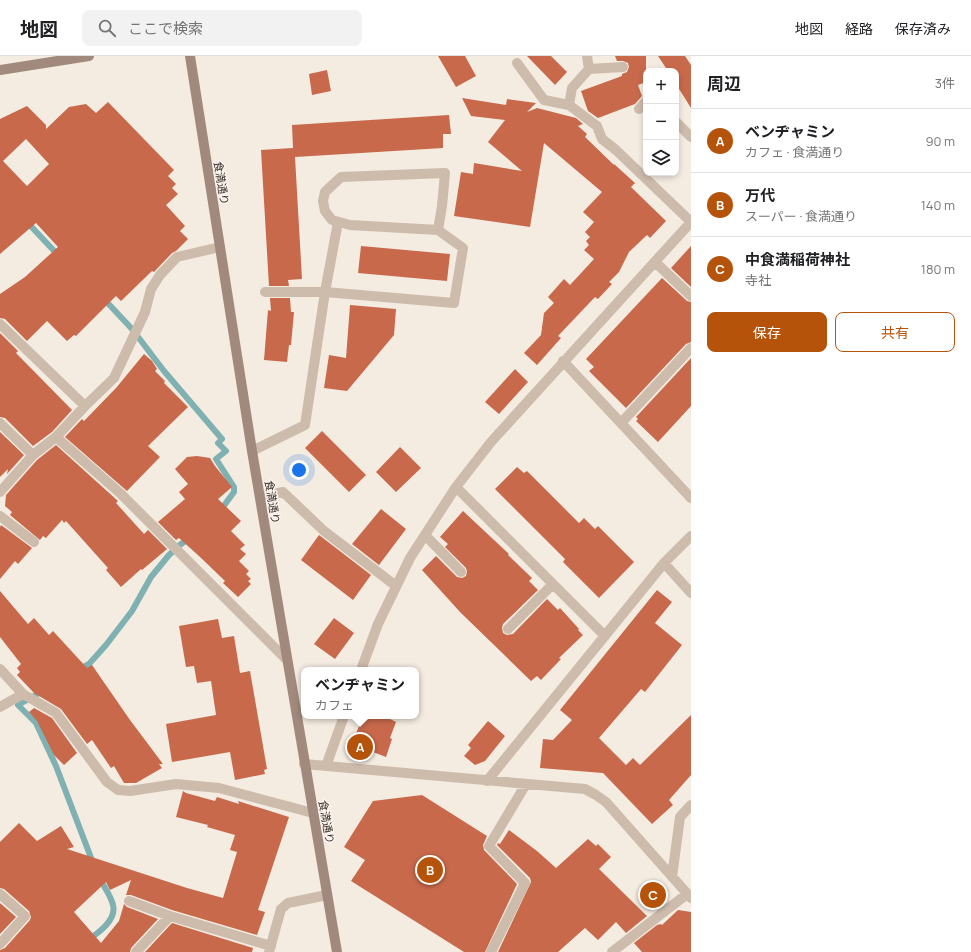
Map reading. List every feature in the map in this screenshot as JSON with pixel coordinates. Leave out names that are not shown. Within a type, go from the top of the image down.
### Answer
[{"type":"street","points":[[0,70],[89,56]]},
{"type":"street","name":"食満通り","points":[[190,56],[252,451],[337,952]]},
{"type":"street","points":[[587,56],[590,69]]},
{"type":"street","points":[[362,667],[378,624],[410,558],[456,487],[491,442],[563,361],[691,222],[616,150],[602,139],[597,126],[569,105],[544,100],[517,63]]},
{"type":"street","points":[[569,105],[572,88],[590,69],[623,67]]},
{"type":"street","points":[[679,125],[691,137]]},
{"type":"street","points":[[265,292],[325,292],[454,303],[463,248],[438,230],[350,225],[332,220],[325,211],[323,201],[325,192],[341,177],[445,173],[438,230]]},
{"type":"street","points":[[252,451],[305,425],[325,292],[338,222]]},
{"type":"street","points":[[0,492],[33,455],[56,437],[84,406],[114,378],[145,312],[151,289],[160,275],[177,257],[220,247]]},
{"type":"street","points":[[655,262],[691,296]]},
{"type":"street","points":[[0,324],[84,406]]},
{"type":"street","points":[[621,423],[691,348]]},
{"type":"street","points":[[563,361],[691,498]]},
{"type":"street","points":[[0,423],[33,455]]},
{"type":"street","points":[[56,437],[120,493],[287,660]]},
{"type":"street","points":[[456,487],[604,635]]},
{"type":"street","points":[[260,497],[283,492],[324,530],[396,586]]},
{"type":"street","points":[[0,516],[34,542]]},
{"type":"street","points":[[425,535],[461,572]]},
{"type":"street","points":[[487,781],[664,562],[691,536]]},
{"type":"street","points":[[664,562],[691,593]]},
{"type":"street","points":[[508,629],[553,584]]},
{"type":"street","points":[[0,669],[23,694],[56,713],[107,782],[118,790],[130,791],[176,784],[219,788],[313,813]]},
{"type":"street","points":[[0,707],[23,694]]},
{"type":"street","points":[[326,766],[343,719]]},
{"type":"street","points":[[304,764],[585,789],[596,795],[606,802],[689,896],[612,952]]},
{"type":"street","points":[[491,952],[525,883],[490,846],[526,784]]},
{"type":"street","points":[[672,877],[680,817],[691,805]]},
{"type":"street","points":[[0,894],[25,916],[0,944]]},
{"type":"street","points":[[130,900],[170,916],[270,949],[281,909],[288,903],[327,895]]},
{"type":"street","points":[[136,952],[170,916]]},
{"type":"building","points":[[438,56],[465,56],[476,76],[456,87]]},
{"type":"building","points":[[527,56],[551,56],[567,72],[555,85]]},
{"type":"building","points":[[615,56],[646,56],[646,68],[643,68],[643,83],[638,85],[642,96],[635,104],[598,118],[588,111],[581,91],[622,76],[622,74],[627,72],[629,67],[628,63],[617,61]]},
{"type":"building","points":[[658,56],[685,56],[691,65],[691,108],[679,89],[679,68],[666,68]]},
{"type":"building","points":[[327,70],[331,91],[312,95],[309,74]]},
{"type":"building","points":[[462,98],[506,105],[507,99],[536,103],[527,112],[537,108],[576,118],[583,124],[578,126],[587,134],[585,137],[635,183],[631,187],[666,221],[650,238],[647,235],[629,252],[619,272],[609,282],[612,284],[598,299],[595,297],[558,336],[561,338],[537,365],[524,353],[541,335],[544,313],[554,303],[548,297],[564,279],[570,285],[594,259],[584,250],[589,245],[586,241],[590,237],[585,232],[594,222],[583,212],[602,192],[544,143],[530,227],[454,216],[461,172],[473,174],[474,163],[522,171],[488,142],[505,120],[471,116]]},
{"type":"building","points":[[108,102],[174,170],[168,176],[176,184],[172,188],[178,194],[166,205],[185,226],[180,231],[188,239],[121,301],[116,296],[76,336],[74,335],[67,341],[47,321],[27,341],[5,319],[0,318],[0,294],[25,277],[58,247],[36,223],[0,254],[0,119],[27,106],[46,125],[46,129],[69,107],[86,104],[96,113]],"holes":[[[26,139],[49,164],[27,186],[3,161]]]},
{"type":"building","points":[[449,115],[451,134],[443,134],[443,148],[295,157],[302,279],[288,280],[289,286],[269,286],[261,150],[293,148],[292,125]]},
{"type":"building","points":[[361,246],[450,254],[447,281],[358,273]]},
{"type":"building","points":[[691,246],[691,287],[671,268]]},
{"type":"building","points":[[662,278],[687,301],[691,302],[691,342],[686,344],[626,408],[589,371],[594,367],[586,359]]},
{"type":"building","points":[[270,298],[290,298],[291,312],[294,312],[291,345],[289,345],[287,362],[264,360],[268,310],[271,311]]},
{"type":"building","points":[[350,305],[396,309],[394,335],[347,391],[324,388],[329,355],[346,358]]},
{"type":"building","points":[[0,333],[18,351],[16,353],[72,410],[52,432],[33,446],[5,418],[0,417]]},
{"type":"building","points":[[144,354],[152,361],[157,369],[155,371],[165,381],[164,383],[188,407],[148,446],[160,457],[127,491],[65,437],[82,419],[84,421],[116,388]]},
{"type":"building","points":[[691,358],[691,406],[658,442],[636,421],[638,419],[636,417]]},
{"type":"building","points":[[515,369],[528,382],[499,414],[485,402]]},
{"type":"building","points":[[322,431],[366,475],[349,492],[305,448]]},
{"type":"building","points":[[0,432],[24,455],[7,474],[8,469],[0,477]]},
{"type":"building","points":[[56,445],[118,501],[116,503],[144,534],[148,530],[167,549],[121,587],[106,570],[108,568],[66,521],[64,523],[62,520],[46,538],[43,536],[40,540],[10,515],[12,512],[5,506],[6,495],[37,460]]},
{"type":"building","points":[[400,447],[421,468],[396,492],[376,472]]},
{"type":"building","points":[[197,456],[210,458],[232,487],[218,499],[241,521],[231,531],[245,545],[240,549],[246,554],[239,561],[249,571],[246,574],[251,579],[248,581],[251,584],[238,597],[223,583],[225,581],[199,556],[179,538],[176,540],[158,522],[185,499],[179,492],[188,484],[175,469],[187,457]]},
{"type":"building","points":[[517,467],[524,473],[527,471],[579,523],[584,518],[595,529],[598,526],[634,562],[599,598],[563,562],[565,559],[495,489]]},
{"type":"building","points":[[381,509],[406,529],[379,565],[352,544]]},
{"type":"building","points":[[463,511],[532,578],[529,581],[538,590],[503,624],[503,633],[507,635],[513,634],[547,599],[558,610],[560,608],[583,635],[559,658],[561,659],[541,680],[537,676],[531,681],[460,612],[422,570],[436,556],[457,577],[462,578],[466,576],[466,568],[445,547],[448,544],[440,537]]},
{"type":"building","points":[[1,525],[32,548],[18,564],[15,561],[0,579],[0,527]]},
{"type":"building","points":[[319,535],[371,575],[353,600],[301,560]]},
{"type":"building","points":[[657,590],[672,602],[655,623],[682,645],[645,692],[641,689],[599,738],[626,765],[633,758],[640,765],[691,715],[691,775],[669,800],[673,805],[652,824],[603,773],[540,768],[543,739],[553,740],[572,720],[560,710]]},
{"type":"building","points":[[0,591],[28,624],[34,618],[49,635],[53,631],[87,668],[92,665],[163,764],[159,764],[162,768],[136,783],[124,783],[114,766],[111,768],[92,740],[87,744],[61,709],[34,693],[17,675],[20,672],[17,668],[21,664],[0,637]]},
{"type":"building","points":[[334,618],[354,633],[335,659],[314,644]]},
{"type":"building","points":[[218,619],[222,638],[234,636],[240,673],[250,671],[267,769],[264,770],[265,774],[235,780],[230,752],[172,762],[166,724],[216,715],[211,681],[197,683],[194,666],[186,667],[179,626]]},
{"type":"building","points":[[34,708],[52,718],[77,753],[64,765],[54,755],[37,721],[29,712]]},
{"type":"building","points":[[362,719],[390,719],[396,722],[390,738],[392,739],[386,757],[373,752],[372,756],[350,749]]},
{"type":"building","points":[[488,721],[505,736],[485,761],[475,765],[464,756],[471,748],[468,745]]},
{"type":"building","points":[[183,791],[215,801],[217,797],[239,804],[238,801],[289,817],[258,910],[265,912],[257,935],[172,910],[131,895],[126,895],[131,880],[110,890],[106,882],[74,912],[101,943],[119,921],[124,904],[127,907],[158,919],[131,948],[130,952],[0,952],[0,950],[5,948],[31,917],[29,911],[4,889],[0,888],[0,842],[19,823],[37,841],[61,826],[74,847],[67,849],[187,888],[223,898],[237,852],[230,850],[235,835],[207,827],[208,825],[176,817]]},
{"type":"building","points":[[422,795],[487,836],[483,845],[484,850],[517,884],[485,952],[464,952],[351,881],[365,860],[344,847],[373,801]]},
{"type":"building","points":[[509,830],[537,851],[556,868],[588,839],[596,846],[598,844],[611,857],[599,869],[647,916],[626,933],[616,922],[598,940],[585,928],[558,952],[498,952],[531,882],[530,878],[497,845],[498,843],[500,844]]},
{"type":"building","points":[[0,903],[16,917],[0,934]]},
{"type":"building","points":[[678,910],[691,912],[691,952],[642,952],[634,943],[657,925],[662,925]]},
{"type":"building","points":[[172,923],[253,948],[252,952],[145,952]]},
{"type":"waterway","points":[[26,221],[58,255]]},
{"type":"waterway","points":[[104,299],[132,329],[164,371],[222,439],[218,443],[226,451],[216,459],[234,487],[234,492],[220,511]]},
{"type":"waterway","points":[[78,670],[89,664],[106,645],[132,611],[151,577],[169,555],[190,538]]},
{"type":"waterway","points":[[43,691],[18,705],[36,723],[56,766],[93,863]]},
{"type":"waterway","points":[[88,940],[106,926],[112,916],[113,911],[111,898],[100,879]]},
{"type":"place","name":"ベンヂャミン","points":[[360,747]]},
{"type":"place","name":"万代","points":[[430,870]]},
{"type":"place","name":"中食満稲荷神社","points":[[653,895]]}]
